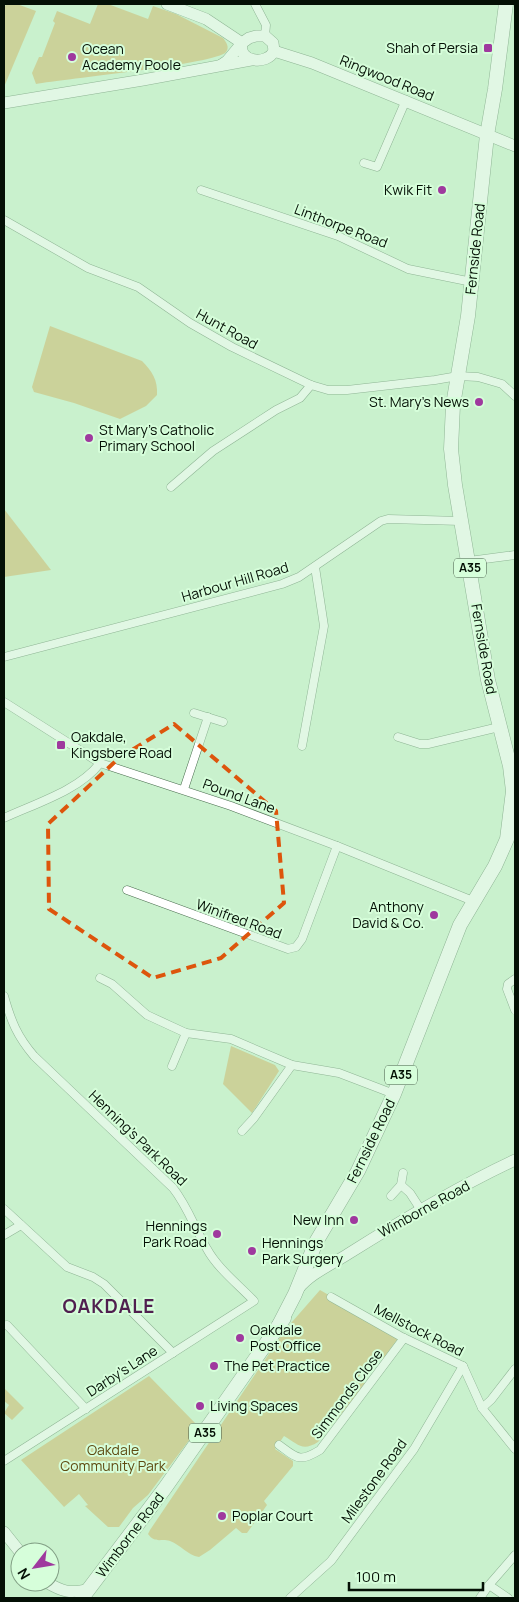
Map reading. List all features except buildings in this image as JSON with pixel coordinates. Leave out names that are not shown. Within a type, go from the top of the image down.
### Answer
[{"type":"highway","name":"Fernside Road","points":[[301,1288],[311,1252],[325,1224],[358,1171],[394,1094],[449,951],[473,901],[511,839],[513,791],[510,766],[488,680],[451,450],[454,405],[467,326],[487,135],[506,4]]},
{"type":"highway","name":"Wimborne Road","points":[[86,1594],[187,1458],[280,1325],[301,1288]]},
{"type":"main road","points":[[167,4],[206,19],[242,43]]},
{"type":"main road","points":[[4,103],[221,65],[261,60],[269,58],[274,52],[272,43],[264,36],[249,38],[221,65]]},
{"type":"main road","points":[[242,43],[241,50],[243,54],[251,60]]},
{"type":"main road","name":"Ringwood Road","points":[[274,52],[312,63],[515,146]]},
{"type":"main road","name":"Wimborne Road","points":[[301,1288],[335,1262],[421,1210],[515,1160]]},
{"type":"main road","name":"Wimborne Road","points":[[301,1288],[335,1262]]},
{"type":"main road","points":[[4,1532],[12,1542]]},
{"type":"main road","points":[[60,1590],[65,1592],[86,1594]]},
{"type":"street","points":[[255,4],[266,24],[264,36]]},
{"type":"street","points":[[364,163],[377,167],[406,100]]},
{"type":"street","name":"Linthorpe Road","points":[[201,190],[338,236],[408,269],[472,282]]},
{"type":"street","name":"Hunt Road","points":[[4,220],[88,268],[138,287],[190,324],[310,385],[328,390],[347,390],[458,376],[478,377],[502,384],[515,396]]},
{"type":"street","points":[[171,487],[213,451],[276,410],[300,398],[310,385]]},
{"type":"street","name":"Harbour Hill Road","points":[[4,657],[299,578],[381,521],[461,521]]},
{"type":"street","points":[[469,561],[515,556]]},
{"type":"street","points":[[302,746],[324,626],[315,567]]},
{"type":"street","name":"Pound Lane","points":[[4,702],[100,763],[184,790],[337,846],[473,901]]},
{"type":"street","points":[[194,713],[223,722]]},
{"type":"street","points":[[184,790],[208,718]]},
{"type":"street","points":[[398,737],[420,744],[428,744],[499,727]]},
{"type":"street","points":[[4,818],[79,783],[94,772],[100,763]]},
{"type":"street","name":"Winifred Road","points":[[127,890],[288,949],[296,947],[302,939],[337,846]]},
{"type":"street","points":[[100,978],[112,984],[147,1015],[186,1033],[231,1039],[292,1064],[339,1073],[394,1094]]},
{"type":"street","points":[[515,979],[508,984],[507,988],[515,1010]]},
{"type":"street","name":"Henning's Park Road","points":[[4,996],[10,1017],[21,1041],[34,1056],[173,1188],[182,1200],[214,1260],[254,1301]]},
{"type":"street","points":[[172,1066],[186,1033]]},
{"type":"street","points":[[242,1132],[292,1064]]},
{"type":"street","points":[[391,1196],[400,1185],[403,1173]]},
{"type":"street","points":[[400,1185],[410,1193],[421,1210]]},
{"type":"street","points":[[4,1209],[67,1267],[93,1277],[104,1284],[173,1353]]},
{"type":"street","points":[[4,1235],[21,1225]]},
{"type":"street","name":"Mellstock Road","points":[[331,1297],[404,1338],[463,1366],[482,1408],[515,1449]]},
{"type":"street","name":"Darby's Lane","points":[[4,1461],[254,1301]]},
{"type":"street","points":[[7,1324],[86,1409]]},
{"type":"street","name":"Simmonds Close","points":[[279,1445],[296,1458],[308,1458],[320,1450],[404,1338]]},
{"type":"street","name":"Milestone Road","points":[[290,1598],[331,1561],[414,1448],[463,1366]]},
{"type":"street","points":[[482,1408],[491,1400],[515,1369]]},
{"type":"street","points":[[480,1598],[515,1555]]},
{"type":"street","points":[[489,1585],[508,1598]]},
{"type":"highlighted area","points":[[174,724],[276,811],[284,903],[221,958],[153,978],[49,909],[48,824],[119,758]]},
{"type":"green space","points":[[7,4],[17,4],[36,11],[4,87],[4,7]]},
{"type":"green space","points":[[98,4],[108,4],[148,19],[153,6],[176,14],[223,38],[228,48],[226,52],[216,57],[196,61],[138,71],[36,84],[32,73],[39,57],[42,57],[55,23],[53,21],[57,11],[90,24]]},
{"type":"green space","points":[[50,326],[142,361],[154,376],[157,395],[146,406],[120,419],[34,392],[32,387]]},
{"type":"green space","points":[[4,509],[51,570],[4,577]]},
{"type":"green space","points":[[231,1046],[275,1065],[279,1071],[252,1113],[223,1084]]},
{"type":"green space","points":[[320,1290],[400,1336],[383,1359],[376,1354],[358,1378],[366,1384],[318,1442],[304,1447],[284,1436],[275,1449],[293,1461],[293,1466],[264,1501],[267,1505],[247,1533],[242,1533],[236,1528],[199,1557],[170,1541],[153,1539],[148,1534],[150,1530],[285,1330]]},
{"type":"green space","name":"Oakdale Community Park","points":[[149,1376],[196,1424],[194,1428],[196,1431],[148,1495],[133,1508],[119,1527],[108,1527],[85,1506],[88,1505],[79,1494],[64,1507],[21,1460]]},
{"type":"green space","points":[[4,1388],[24,1408],[12,1420],[4,1413],[9,1405],[4,1401]]},
{"type":"place","name":"Shah of Persia","points":[[488,48]]},
{"type":"place","name":"Ocean Academy Poole","points":[[72,57]]},
{"type":"place","name":"Kwik Fit","points":[[442,190]]},
{"type":"place","name":"St. Mary's News","points":[[479,402]]},
{"type":"place","name":"St Mary's Catholic Primary School","points":[[89,438]]},
{"type":"place","name":"Oakdale, Kingsbere Road","points":[[61,745]]},
{"type":"place","name":"Anthony David & Co.","points":[[434,915]]},
{"type":"place","name":"New Inn","points":[[354,1220]]},
{"type":"place","name":"Hennings Park Road","points":[[217,1234]]},
{"type":"place","name":"Hennings Park Surgery","points":[[252,1251]]},
{"type":"place","name":"Oakdale Post Office","points":[[240,1338]]},
{"type":"place","name":"The Pet Practice","points":[[214,1366]]},
{"type":"place","name":"Living Spaces","points":[[200,1406]]},
{"type":"place","name":"Poplar Court","points":[[222,1516]]},
{"type":"district","name":"OAKDALE","points":[[109,1306]]}]
